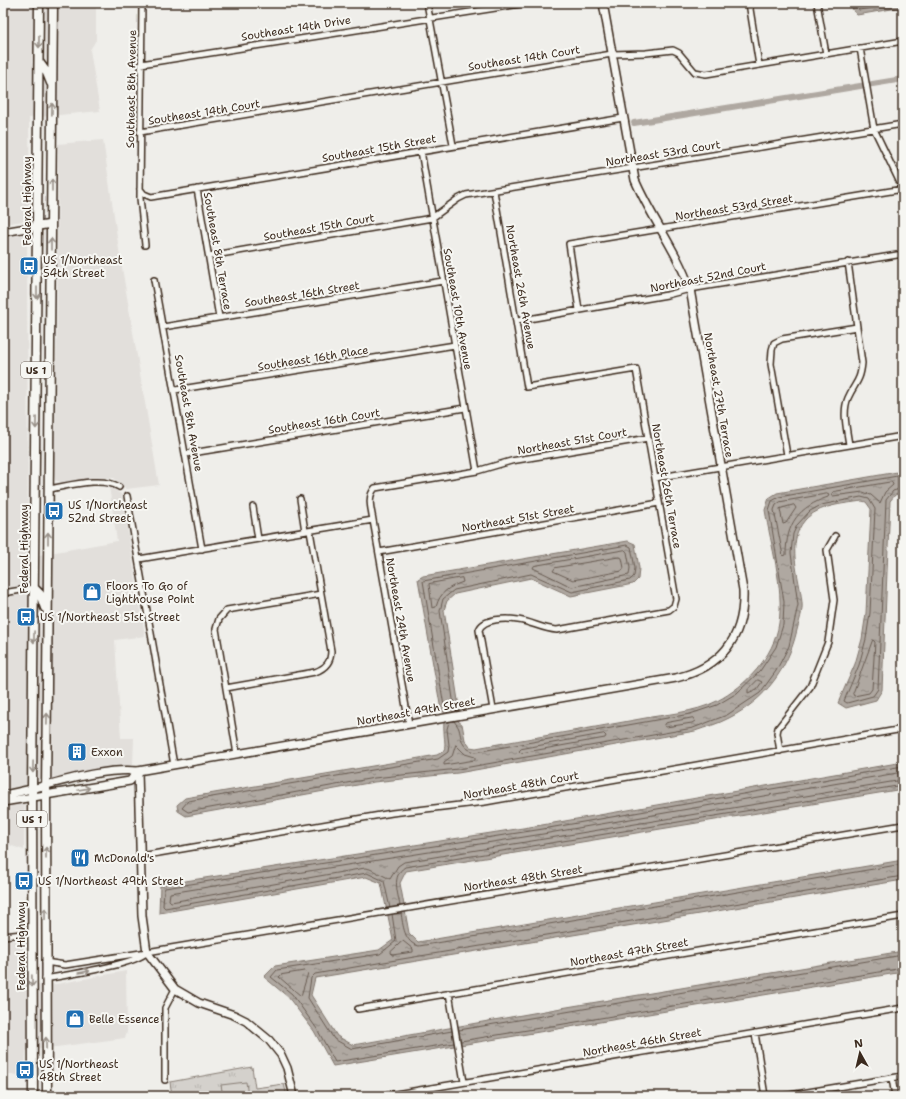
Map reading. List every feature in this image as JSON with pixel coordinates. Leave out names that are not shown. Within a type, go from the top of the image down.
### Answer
[{"type":"main road","name":"Federal Highway","points":[[33,1096],[32,790],[39,3]]},
{"type":"main road","name":"US 1","points":[[47,1096],[45,952],[53,3]]},
{"type":"main road","points":[[39,62],[47,73],[52,87]]},
{"type":"main road","points":[[37,334],[43,350],[50,356]]},
{"type":"main road","points":[[36,363],[44,370],[50,384]]},
{"type":"main road","points":[[35,464],[39,476],[49,489]]},
{"type":"main road","points":[[35,542],[43,558],[48,559]]},
{"type":"main road","points":[[34,588],[40,594],[48,615]]},
{"type":"main road","points":[[32,933],[40,940],[45,952]]},
{"type":"street","name":"Southeast 8th Avenue","points":[[142,3],[140,198],[145,245]]},
{"type":"street","points":[[427,3],[453,145]]},
{"type":"street","name":"Southeast 14th Drive","points":[[141,64],[385,24],[430,19],[527,3]]},
{"type":"street","name":"Northeast 27th Terrace","points":[[603,3],[633,168],[641,194],[675,252],[690,289],[743,590],[741,620],[730,644],[710,665],[698,671]]},
{"type":"street","points":[[749,3],[759,65]]},
{"type":"street","points":[[817,3],[826,54]]},
{"type":"street","name":"Southeast 14th Court","points":[[140,132],[612,54],[646,53],[673,50],[679,53],[690,68],[700,74],[903,41]]},
{"type":"street","points":[[860,48],[874,129],[903,189]]},
{"type":"street","name":"Southeast 15th Street","points":[[140,189],[144,194],[151,197],[453,145],[623,118]]},
{"type":"street","name":"Northeast 53rd Court","points":[[432,218],[466,195],[903,124]]},
{"type":"street","name":"Southeast 10th Avenue","points":[[421,151],[476,471]]},
{"type":"street","name":"Southeast 8th Terrace","points":[[197,189],[219,317]]},
{"type":"street","name":"Northeast 53rd Street","points":[[579,310],[569,244],[903,189]]},
{"type":"street","name":"Northeast 26th Avenue","points":[[494,191],[527,387],[636,369]]},
{"type":"street","name":"Southeast 15th Court","points":[[209,256],[432,218]]},
{"type":"street","points":[[3,232],[51,224]]},
{"type":"street","name":"Northeast 52nd Court","points":[[517,321],[667,295],[690,289],[903,254]]},
{"type":"street","points":[[848,262],[862,363],[861,378],[849,397],[846,407],[849,445]]},
{"type":"street","name":"Southeast 8th Avenue","points":[[154,280],[175,390],[202,549]]},
{"type":"street","name":"Southeast 16th Street","points":[[163,327],[443,281]]},
{"type":"street","points":[[787,455],[771,364],[774,343],[782,339],[857,327]]},
{"type":"street","name":"Southeast 16th Place","points":[[175,390],[455,345]]},
{"type":"street","name":"Northeast 26th Terrace","points":[[493,709],[479,630],[485,622],[509,619],[519,620],[543,629],[557,630],[669,610],[674,606],[676,599],[636,369]]},
{"type":"street","name":"Southeast 16th Court","points":[[186,454],[466,408]]},
{"type":"street","points":[[655,478],[903,436]]},
{"type":"street","name":"Northeast 51st Court","points":[[476,471],[499,464],[648,438]]},
{"type":"street","name":"Northeast 24th Avenue","points":[[409,724],[373,520],[370,498],[371,492],[375,488],[476,471]]},
{"type":"street","points":[[49,489],[100,482],[113,483],[119,486]]},
{"type":"street","points":[[127,496],[174,765]]},
{"type":"street","points":[[226,688],[315,672],[323,669],[328,664],[331,651],[321,594],[300,499]]},
{"type":"street","name":"Northeast 51st Street","points":[[379,552],[659,503]]},
{"type":"street","points":[[252,507],[258,539]]},
{"type":"street","points":[[139,559],[373,520]]},
{"type":"street","points":[[780,751],[777,733],[778,728],[810,687],[828,642],[834,600],[827,550],[835,536]]},
{"type":"street","points":[[3,593],[34,588]]},
{"type":"street","points":[[236,754],[216,629],[219,619],[227,610],[321,594]]},
{"type":"street","name":"Northeast 49th Street","points":[[3,795],[32,790],[96,774],[126,770],[138,771],[174,765],[676,678],[698,671]]},
{"type":"street","name":"Northeast 48th Court","points":[[142,856],[392,813],[485,802],[903,729]]},
{"type":"street","points":[[138,771],[142,856],[142,916],[147,952],[175,989],[199,1003],[234,1014],[258,1030],[281,1055],[291,1081],[294,1096]]},
{"type":"street","name":"Northeast 49th Street","points":[[3,802],[32,799],[130,781],[138,771]]},
{"type":"street","name":"Northeast 48th Street","points":[[45,962],[65,965],[147,952],[903,825]]},
{"type":"street","name":"Northeast 47th Street","points":[[358,1008],[903,916]]},
{"type":"street","points":[[3,936],[32,933]]},
{"type":"street","name":"Northeast 48th Street","points":[[45,979],[112,967],[143,957],[147,952]]},
{"type":"street","points":[[165,1080],[165,1008],[175,989]]},
{"type":"street","points":[[449,993],[464,1082]]},
{"type":"street","name":"Northeast 46th Street","points":[[384,1096],[903,1008]]},
{"type":"street","points":[[755,1033],[765,1096]]},
{"type":"street","points":[[784,1096],[903,1076]]},
{"type":"street","points":[[892,1078],[895,1096]]},
{"type":"street","points":[[829,1089],[830,1096]]},
{"type":"shaded area","points":[[3,3],[96,3],[96,40],[90,50],[100,111],[29,118],[30,220],[3,224]]},
{"type":"shaded area","points":[[103,140],[119,250],[159,485],[126,489],[114,478],[63,483],[55,480],[53,473],[57,329],[58,144]]},
{"type":"shaded area","points":[[27,234],[28,557],[117,541],[109,486],[122,495],[145,636],[115,640],[121,738],[134,738],[133,765],[57,777],[25,785],[24,850],[3,843],[3,237]]},
{"type":"shaded area","points":[[18,940],[23,943],[27,986],[57,984],[126,971],[127,1032],[125,1038],[26,1051],[25,1076],[3,1073],[3,941]]},
{"type":"green space","points":[[252,1067],[255,1088],[284,1084],[287,1096],[172,1096],[170,1082]]},
{"type":"green space","points":[[246,1082],[248,1096],[223,1096],[221,1085]]},
{"type":"water","points":[[851,3],[903,3],[903,7],[857,15],[853,10]]},
{"type":"water","points":[[903,471],[903,492],[895,495],[890,501],[882,690],[876,700],[846,708],[838,703],[855,664],[862,639],[866,613],[871,509],[866,502],[862,501],[839,504],[817,511],[805,520],[799,529],[796,539],[795,560],[802,606],[801,616],[788,658],[773,682],[764,693],[742,711],[725,720],[695,731],[458,773],[374,782],[186,816],[178,811],[177,805],[185,798],[437,755],[444,751],[444,712],[441,710],[418,579],[423,576],[628,541],[635,544],[639,568],[638,579],[633,584],[571,596],[531,578],[455,594],[447,601],[444,610],[459,707],[457,710],[458,721],[462,724],[465,740],[470,747],[476,748],[679,713],[699,708],[717,701],[728,695],[748,679],[757,669],[765,659],[776,635],[779,623],[780,595],[765,510],[769,498],[777,493]]},
{"type":"water","points":[[903,762],[903,789],[406,871],[400,883],[409,933],[418,942],[903,860],[903,880],[315,978],[311,995],[337,1036],[353,1045],[567,1007],[903,951],[903,972],[333,1066],[314,1031],[288,997],[264,977],[275,966],[379,950],[393,940],[381,883],[366,877],[159,913],[160,885],[542,825]]},
{"type":"waterway","points":[[634,123],[903,79]]},
{"type":"place","name":"US 1/Northeast 54th Street","points":[[29,266]]},
{"type":"place","name":"US 1/Northeast 52nd Street","points":[[54,511]]},
{"type":"place","name":"Floors To Go of Lighthouse Point","points":[[92,592]]},
{"type":"place","name":"US 1/Northeast 51st Street","points":[[26,617]]},
{"type":"place","name":"Exxon","points":[[77,752]]},
{"type":"place","name":"McDonald's","points":[[80,858]]},
{"type":"place","name":"US 1/Northeast 49th Street","points":[[24,881]]},
{"type":"place","name":"Belle Essence","points":[[75,1019]]},
{"type":"place","name":"US 1/Northeast 48th Street","points":[[25,1070]]}]
